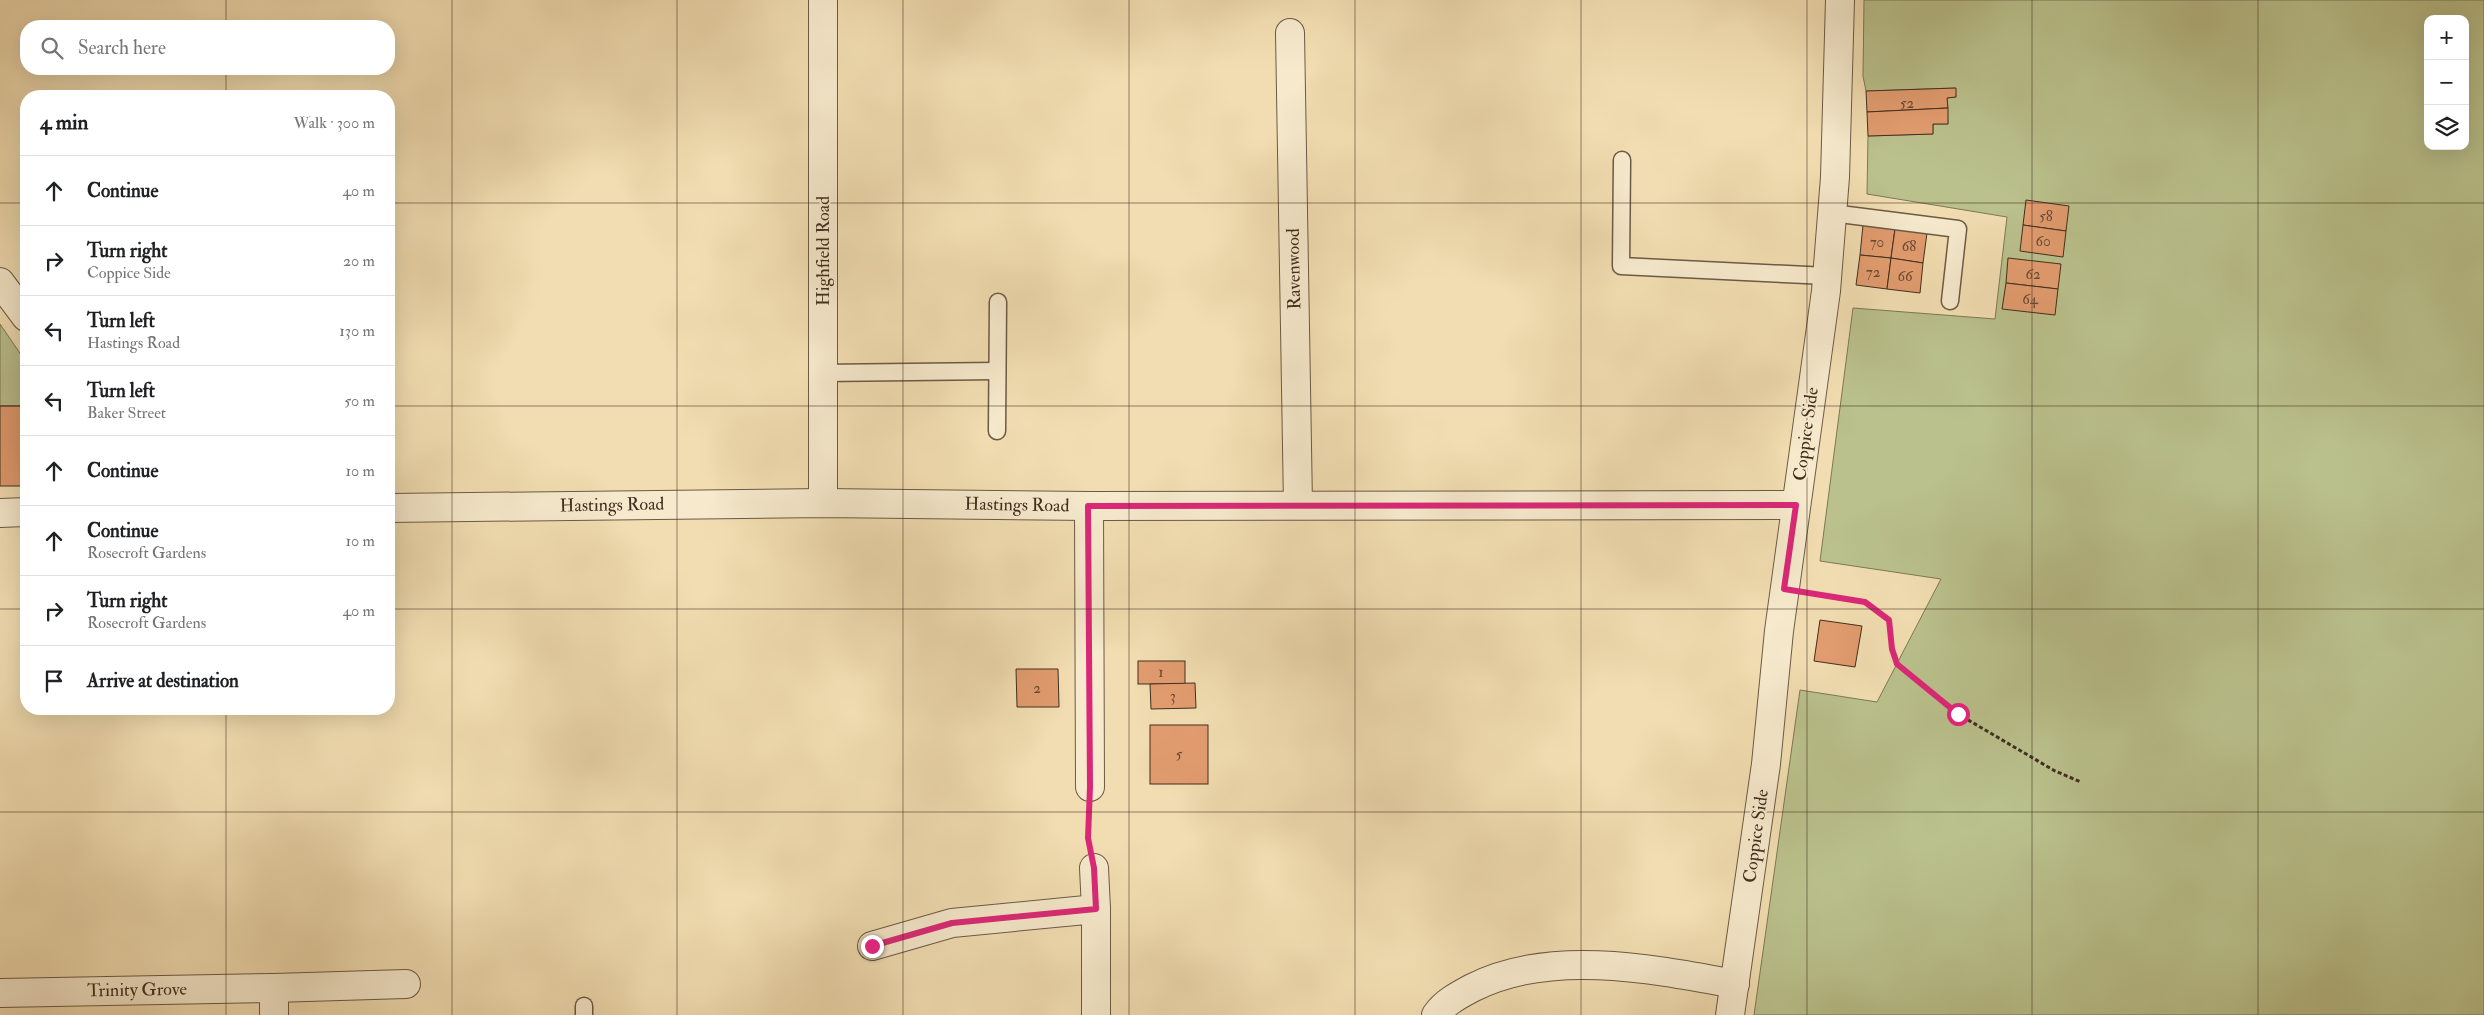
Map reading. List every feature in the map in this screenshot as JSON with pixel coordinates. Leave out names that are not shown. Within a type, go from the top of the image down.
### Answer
[{"type":"street","name":"Highfield Road","points":[[823,0],[823,503]]},
{"type":"street","name":"Coppice Side","points":[[1730,1015],[1766,764],[1784,589],[1827,276],[1832,213],[1840,0]]},
{"type":"street","name":"Ravenwood","points":[[1290,33],[1298,505]]},
{"type":"street","points":[[0,282],[20,309]]},
{"type":"street","name":"Hastings Road","points":[[395,508],[823,503],[1088,506],[1796,505]]},
{"type":"street","points":[[1088,506],[1090,787]]},
{"type":"street","points":[[0,513],[20,512]]},
{"type":"street","points":[[1094,868],[1096,1015]]},
{"type":"street","points":[[872,946],[952,923],[1096,909]]},
{"type":"street","points":[[1436,1015],[1455,996],[1486,980],[1525,969],[1610,965],[1682,974],[1735,984]]},
{"type":"street","name":"Trinity Grove","points":[[0,993],[406,984]]},
{"type":"street","points":[[274,988],[274,1015]]},
{"type":"lane","points":[[1622,160],[1621,266],[1827,276]]},
{"type":"lane","points":[[1832,213],[1958,228],[1950,301]]},
{"type":"lane","points":[[997,432],[998,302]]},
{"type":"lane","points":[[822,373],[997,371]]},
{"type":"path","points":[[1784,589],[1865,602],[1889,620],[1892,649],[1897,664],[1958,714],[2055,771],[2081,782]]},
{"type":"path","points":[[1090,787],[1088,838],[1094,868]]},
{"type":"green space","points":[[1864,0],[2484,0],[2484,1015],[1754,1015],[1800,690],[1877,702],[1941,579],[1820,561],[1853,308],[1995,319],[2007,217],[1867,194],[1868,136],[1933,134],[1933,124],[1948,124],[1947,98],[1956,97],[1955,88],[1866,91],[1863,76]]},
{"type":"green space","points":[[0,324],[20,353],[20,406],[0,406]]},
{"type":"building","points":[[1956,88],[1956,97],[1947,98],[1948,108],[1867,112],[1866,91]]},
{"type":"building","points":[[1948,108],[1948,124],[1933,124],[1933,134],[1868,136],[1867,112]]},
{"type":"building","points":[[2026,200],[2069,206],[2066,231],[2023,225]]},
{"type":"building","points":[[1863,225],[1895,229],[1891,258],[1860,255]]},
{"type":"building","points":[[2023,225],[2066,231],[2063,257],[2020,251]]},
{"type":"building","points":[[1895,229],[1927,233],[1923,263],[1891,258]]},
{"type":"building","points":[[1860,255],[1891,258],[1887,289],[1856,285]]},
{"type":"building","points":[[1891,258],[1923,263],[1920,293],[1887,289]]},
{"type":"building","points":[[2008,258],[2061,264],[2058,289],[2006,283]]},
{"type":"building","points":[[2006,283],[2058,289],[2055,315],[2002,309]]},
{"type":"building","points":[[0,406],[20,406],[20,486],[0,486]]},
{"type":"building","points":[[1820,620],[1862,626],[1855,667],[1814,661]]},
{"type":"building","points":[[1138,661],[1185,661],[1185,684],[1138,684]]},
{"type":"building","points":[[1016,669],[1058,669],[1059,707],[1017,707]]},
{"type":"building","points":[[1195,683],[1196,708],[1151,709],[1150,684]]},
{"type":"building","points":[[1150,725],[1208,725],[1208,784],[1150,784]]},
{"type":"route","points":[[872,946],[952,923],[1096,909],[1094,868],[1088,838],[1090,787],[1088,506],[1796,505],[1784,589],[1865,602],[1889,620],[1892,649],[1897,664],[1958,714]]}]
